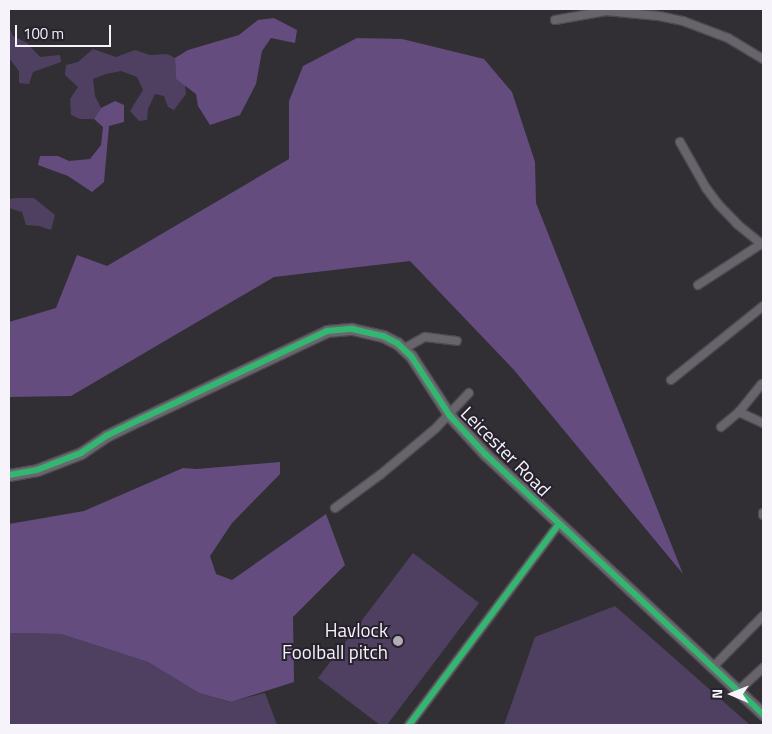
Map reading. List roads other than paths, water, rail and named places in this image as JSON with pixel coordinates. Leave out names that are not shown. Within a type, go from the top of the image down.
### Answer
[{"type":"street","points":[[555,20],[606,11],[659,16],[683,21],[728,38],[763,58]]},
{"type":"street","points":[[680,142],[701,180],[718,204],[762,245],[698,285]]},
{"type":"street","points":[[671,380],[763,306]]},
{"type":"street","name":"Leicester Road","points":[[9,475],[37,470],[81,454],[114,432],[327,331],[345,329],[367,332],[389,339],[405,348],[425,375],[450,416],[485,454],[763,714]]},
{"type":"street","points":[[405,348],[425,337],[456,341]]},
{"type":"street","points":[[721,427],[739,412],[762,384]]},
{"type":"street","points":[[335,508],[380,475],[450,416],[470,393]]},
{"type":"street","points":[[739,412],[763,423]]},
{"type":"street","points":[[409,725],[559,524]]},
{"type":"street","points":[[712,668],[763,616]]},
{"type":"street","points":[[738,691],[763,668]]},
{"type":"place","name":"Havlock Foolball pitch","points":[[398,641]]}]
